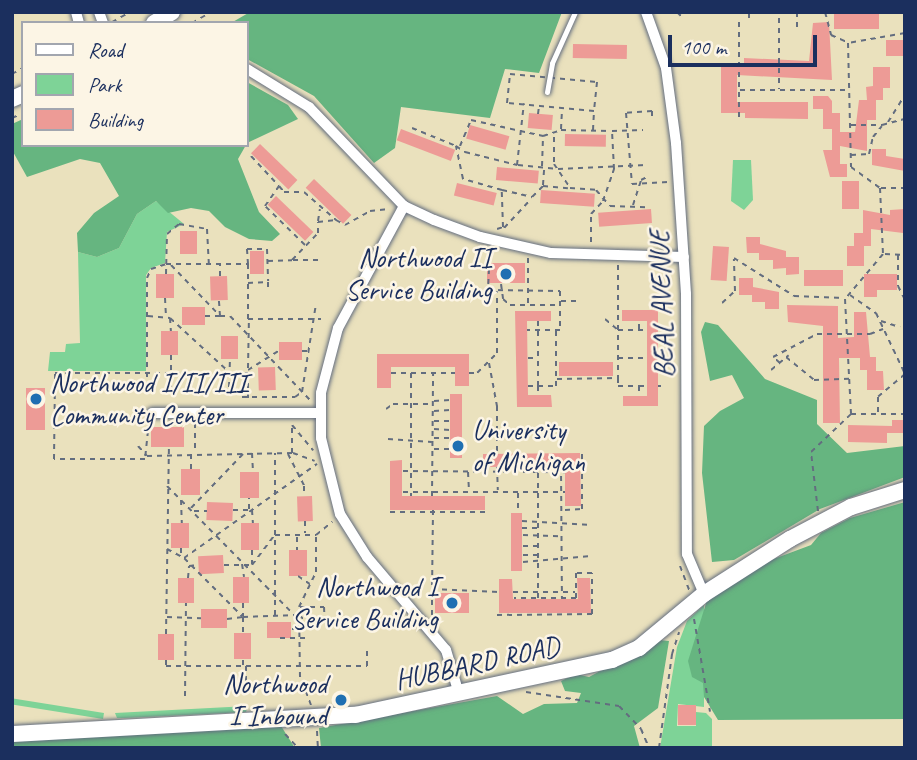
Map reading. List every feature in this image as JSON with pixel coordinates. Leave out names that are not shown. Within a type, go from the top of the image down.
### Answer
[{"type":"street","name":"BEAL AVENUE","points":[[646,12],[670,91],[684,257],[687,554],[696,594]]},
{"type":"street","points":[[248,70],[309,107],[398,208],[480,237],[551,253],[684,257]]},
{"type":"street","points":[[398,208],[338,328],[320,410],[323,449],[340,514],[367,557],[446,650],[459,694]]},
{"type":"street","points":[[153,416],[320,410]]},
{"type":"street","name":"HUBBARD ROAD","points":[[12,734],[355,715],[612,660],[639,648],[696,594],[747,564],[834,515],[905,490]]},
{"type":"lane","points":[[547,92],[552,63],[575,12]]},
{"type":"path","points":[[114,21],[130,12]]},
{"type":"path","points":[[195,21],[211,12]]},
{"type":"path","points":[[677,12],[682,17]]},
{"type":"path","points":[[749,12],[749,18]]},
{"type":"path","points":[[797,12],[797,28]]},
{"type":"path","points":[[825,12],[831,35],[848,43],[905,33]]},
{"type":"path","points":[[739,18],[739,117]]},
{"type":"path","points":[[779,18],[779,90]]},
{"type":"path","points":[[792,18],[797,18]]},
{"type":"path","points":[[848,43],[851,167],[880,188],[905,188]]},
{"type":"path","points":[[740,90],[849,90]]},
{"type":"path","points":[[887,123],[905,95]]},
{"type":"path","points":[[517,165],[524,103]]},
{"type":"path","points":[[538,106],[538,114]]},
{"type":"path","points":[[561,130],[562,108]]},
{"type":"path","points":[[593,131],[594,111]]},
{"type":"path","points":[[652,116],[652,111],[626,113],[632,184],[667,182],[671,189]]},
{"type":"path","points":[[850,125],[882,125],[905,119]]},
{"type":"path","points":[[532,197],[463,179],[458,147],[471,120],[521,133],[554,136],[561,130],[643,130]]},
{"type":"path","points":[[851,155],[869,154],[873,137],[882,125]]},
{"type":"path","points":[[412,128],[458,147],[517,165],[558,169],[646,164]]},
{"type":"path","points":[[494,237],[543,186],[541,129]]},
{"type":"path","points":[[591,250],[591,215],[603,201],[613,165],[612,131]]},
{"type":"path","points":[[554,136],[558,169],[570,188]]},
{"type":"path","points":[[251,156],[284,192],[304,192],[345,225],[370,211],[398,208]]},
{"type":"path","points":[[633,206],[640,183],[647,177]]},
{"type":"path","points":[[279,186],[265,206],[305,246]]},
{"type":"path","points":[[543,186],[596,190],[610,206],[647,207]]},
{"type":"path","points":[[722,303],[735,291],[734,258],[794,296],[845,299],[883,254],[880,188]]},
{"type":"path","points":[[502,190],[503,228]]},
{"type":"path","points":[[292,260],[318,233],[321,207]]},
{"type":"path","points":[[318,222],[336,220]]},
{"type":"path","points":[[189,224],[189,231]]},
{"type":"path","points":[[166,274],[167,234],[174,226],[202,225],[208,232],[209,264]]},
{"type":"path","points":[[481,244],[491,247],[488,290],[560,291],[560,330],[527,330]]},
{"type":"path","points":[[248,405],[247,249],[267,249],[268,291]]},
{"type":"path","points":[[883,254],[905,255]]},
{"type":"path","points":[[898,254],[898,286],[905,300]]},
{"type":"path","points":[[525,311],[528,257],[541,259]]},
{"type":"path","points":[[268,261],[321,260]]},
{"type":"path","points":[[147,387],[148,273],[166,264],[248,264]]},
{"type":"path","points":[[170,264],[220,316]]},
{"type":"path","points":[[220,264],[220,276]]},
{"type":"path","points":[[611,265],[629,265]]},
{"type":"path","points":[[618,265],[618,386],[647,386]]},
{"type":"path","points":[[248,283],[268,282]]},
{"type":"path","points":[[469,373],[477,373],[497,353],[500,284]]},
{"type":"path","points":[[498,290],[510,305],[560,305]]},
{"type":"path","points":[[849,295],[880,320],[900,327]]},
{"type":"path","points":[[165,298],[166,316]]},
{"type":"path","points":[[845,299],[851,414]]},
{"type":"path","points":[[219,300],[220,316]]},
{"type":"path","points":[[560,300],[576,300]]},
{"type":"path","points":[[242,397],[295,397],[302,392],[316,304]]},
{"type":"path","points":[[538,305],[538,311]]},
{"type":"path","points":[[147,316],[170,318],[229,372]]},
{"type":"path","points":[[205,316],[230,316],[320,410]]},
{"type":"path","points":[[170,318],[170,331]]},
{"type":"path","points":[[249,318],[321,319]]},
{"type":"path","points":[[606,319],[618,330],[647,330]]},
{"type":"path","points":[[878,414],[878,397],[905,374],[880,320]]},
{"type":"path","points":[[538,321],[538,395]]},
{"type":"path","points":[[639,321],[639,330]]},
{"type":"path","points":[[780,363],[774,357],[799,340],[817,334],[870,334],[884,328]]},
{"type":"path","points":[[528,386],[556,386],[556,330]]},
{"type":"path","points":[[242,387],[248,372],[267,355],[279,351]]},
{"type":"path","points":[[302,351],[310,351]]},
{"type":"path","points":[[171,355],[171,387]]},
{"type":"path","points":[[771,370],[787,356],[814,380],[849,379]]},
{"type":"path","points":[[528,358],[538,358]]},
{"type":"path","points":[[617,358],[647,358]]},
{"type":"path","points":[[658,358],[679,358]]},
{"type":"path","points":[[229,387],[230,359]]},
{"type":"path","points":[[489,362],[497,406],[497,454]]},
{"type":"path","points":[[399,367],[399,373]]},
{"type":"path","points":[[426,367],[426,373]]},
{"type":"path","points":[[449,367],[449,373]]},
{"type":"path","points":[[182,558],[316,463],[292,453],[193,453],[54,459],[55,373],[248,372]]},
{"type":"path","points":[[391,373],[455,373]]},
{"type":"path","points":[[411,373],[411,494]]},
{"type":"path","points":[[432,494],[433,373]]},
{"type":"path","points":[[556,379],[618,378]]},
{"type":"path","points":[[639,386],[639,396]]},
{"type":"path","points":[[386,409],[450,400]]},
{"type":"path","points":[[432,411],[450,410]]},
{"type":"path","points":[[821,515],[811,452],[851,414],[905,414]]},
{"type":"path","points":[[147,456],[147,424],[153,416]]},
{"type":"path","points":[[189,420],[194,422],[191,469]]},
{"type":"path","points":[[432,421],[450,421]]},
{"type":"path","points":[[287,425],[292,425],[314,451]]},
{"type":"path","points":[[292,425],[292,453]]},
{"type":"path","points":[[432,429],[450,430]]},
{"type":"path","points":[[432,438],[450,438]]},
{"type":"path","points":[[388,439],[432,442]]},
{"type":"path","points":[[138,446],[147,456]]},
{"type":"path","points":[[166,634],[166,485],[169,447]]},
{"type":"path","points":[[180,447],[180,454]]},
{"type":"path","points":[[432,449],[450,449]]},
{"type":"path","points":[[191,510],[243,453]]},
{"type":"path","points":[[252,453],[253,472]]},
{"type":"path","points":[[275,453],[275,596],[278,622]]},
{"type":"path","points":[[287,453],[304,496]]},
{"type":"path","points":[[565,510],[582,509],[582,453]]},
{"type":"path","points":[[518,466],[518,472]]},
{"type":"path","points":[[538,466],[538,598]]},
{"type":"path","points":[[561,466],[562,598]]},
{"type":"path","points":[[498,467],[498,492]]},
{"type":"path","points":[[402,471],[563,472]]},
{"type":"path","points":[[468,471],[469,492]]},
{"type":"path","points":[[166,485],[294,615]]},
{"type":"path","points":[[402,492],[563,492]]},
{"type":"path","points":[[518,492],[518,513]]},
{"type":"path","points":[[249,498],[253,523]]},
{"type":"path","points":[[181,500],[182,523]]},
{"type":"path","points":[[191,510],[207,511]]},
{"type":"path","points":[[233,510],[250,510]]},
{"type":"path","points":[[433,511],[432,617],[437,622]]},
{"type":"path","points":[[390,512],[485,512]]},
{"type":"path","points":[[275,535],[316,535],[340,514]]},
{"type":"path","points":[[305,521],[305,534]]},
{"type":"path","points":[[523,521],[592,526]]},
{"type":"path","points":[[523,528],[538,528]]},
{"type":"path","points":[[252,565],[275,535]]},
{"type":"path","points":[[297,535],[298,550]]},
{"type":"path","points":[[313,710],[299,666],[299,607],[316,572],[316,535]]},
{"type":"path","points":[[523,535],[562,536]]},
{"type":"path","points":[[523,546],[538,546]]},
{"type":"path","points":[[181,548],[182,558]]},
{"type":"path","points":[[166,549],[182,558],[243,617]]},
{"type":"path","points":[[252,550],[252,565]]},
{"type":"path","points":[[523,555],[538,555]]},
{"type":"path","points":[[523,562],[562,561],[591,556]]},
{"type":"path","points":[[679,559],[696,594]]},
{"type":"path","points":[[242,563],[244,577]]},
{"type":"path","points":[[188,566],[198,565]]},
{"type":"path","points":[[224,565],[252,565]]},
{"type":"path","points":[[188,566],[188,578]]},
{"type":"path","points":[[497,615],[592,614],[592,573],[576,573],[576,597],[514,598]]},
{"type":"path","points":[[298,576],[310,585]]},
{"type":"path","points":[[432,589],[499,592]]},
{"type":"path","points":[[513,592],[577,592]]},
{"type":"path","points":[[185,696],[186,603]]},
{"type":"path","points":[[243,603],[243,633]]},
{"type":"path","points":[[299,607],[324,607],[324,625]]},
{"type":"path","points":[[691,614],[704,657],[701,675],[710,712]]},
{"type":"path","points":[[227,619],[299,615],[310,625]]},
{"type":"path","points":[[166,617],[201,618]]},
{"type":"path","points":[[659,748],[672,654],[683,620]]},
{"type":"path","points":[[292,629],[299,629]]},
{"type":"path","points":[[281,638],[310,638]]},
{"type":"path","points":[[166,660],[166,666],[367,666],[367,650]]},
{"type":"path","points":[[243,658],[246,692]]},
{"type":"path","points":[[525,692],[619,706],[641,729],[649,748]]},
{"type":"path","points":[[283,726],[298,748]]},
{"type":"path","points":[[314,726],[318,748]]},
{"type":"green space","points":[[250,12],[562,12],[539,73],[505,69],[490,118],[401,107],[395,148],[374,163],[314,96],[248,60],[248,21],[234,21]]},
{"type":"green space","points":[[248,83],[288,105],[298,119],[248,143]]},
{"type":"green space","points":[[21,120],[21,147],[245,147],[238,159],[259,212],[280,234],[272,241],[249,239],[225,227],[209,211],[191,208],[168,213],[156,201],[137,214],[119,248],[97,257],[78,252],[77,233],[94,213],[119,196],[100,163],[80,159],[27,177],[12,150],[12,124]]},
{"type":"green space","points":[[733,160],[751,160],[753,200],[744,210],[731,201]]},
{"type":"green space","points":[[156,201],[184,224],[167,232],[165,263],[151,268],[146,275],[146,371],[48,371],[50,352],[65,352],[66,344],[80,343],[78,252],[97,257],[119,248],[137,214]]},
{"type":"green space","points":[[705,322],[718,325],[765,379],[817,400],[817,424],[847,453],[905,446],[905,477],[820,509],[734,560],[712,562],[702,473],[704,426],[720,411],[744,398],[732,375],[710,381],[701,332]]},
{"type":"green space","points":[[905,502],[905,719],[718,720],[704,697],[703,683],[692,677],[688,661],[708,597],[763,563],[811,545],[821,533],[850,518]]},
{"type":"green space","points":[[704,605],[704,707],[678,704],[677,726],[696,726],[696,712],[706,713],[712,719],[712,748],[660,748],[677,647],[687,621]]},
{"type":"green space","points":[[658,640],[669,641],[658,708],[634,726],[640,748],[321,748],[319,728],[497,696],[523,714],[544,704],[577,703],[581,693],[565,691],[561,681],[576,674],[589,677]]},
{"type":"green space","points":[[13,699],[104,713],[103,719],[12,705]]},
{"type":"green space","points":[[248,706],[246,712],[125,718],[117,718],[115,713]]},
{"type":"green space","points":[[281,726],[295,748],[12,748],[12,741]]},
{"type":"building","points":[[834,12],[879,12],[879,29],[834,29]]},
{"type":"building","points":[[829,22],[832,80],[737,75],[737,102],[808,102],[808,119],[745,118],[745,113],[721,113],[721,66],[744,66],[744,58],[809,61],[813,23]]},
{"type":"building","points":[[886,40],[905,40],[905,56],[886,56]]},
{"type":"building","points":[[573,44],[627,45],[627,59],[573,58]]},
{"type":"building","points":[[873,67],[890,67],[890,88],[883,88],[883,100],[876,100],[876,120],[867,120],[867,151],[840,146],[840,164],[847,164],[847,177],[830,177],[823,150],[832,150],[832,129],[823,129],[823,109],[813,109],[813,96],[828,96],[832,101],[832,113],[840,113],[840,132],[855,132],[859,100],[867,100],[866,87],[873,86]]},
{"type":"building","points":[[529,113],[553,115],[552,130],[528,128]]},
{"type":"building","points":[[470,125],[509,136],[506,150],[466,138]]},
{"type":"building","points":[[401,129],[455,150],[451,161],[397,140]]},
{"type":"building","points":[[565,134],[606,135],[606,147],[565,146]]},
{"type":"building","points":[[260,144],[297,180],[288,189],[251,153]]},
{"type":"building","points":[[872,149],[886,149],[886,156],[905,159],[905,171],[872,165]]},
{"type":"building","points":[[497,167],[539,171],[538,184],[496,180]]},
{"type":"building","points":[[314,179],[351,215],[343,224],[306,188]]},
{"type":"building","points":[[842,181],[859,181],[859,209],[842,209]]},
{"type":"building","points":[[457,183],[497,193],[494,206],[454,196]]},
{"type":"building","points":[[541,190],[595,194],[594,207],[540,203]]},
{"type":"building","points":[[276,196],[313,232],[305,241],[268,205]]},
{"type":"building","points":[[651,209],[652,223],[599,227],[598,213]]},
{"type":"building","points":[[905,209],[903,233],[871,229],[871,246],[864,246],[864,266],[847,266],[847,246],[854,246],[854,233],[863,233],[863,210],[890,215],[890,210]]},
{"type":"building","points":[[180,231],[197,231],[197,254],[180,254]]},
{"type":"building","points":[[746,237],[760,237],[760,244],[786,251],[786,257],[799,257],[799,274],[786,275],[786,268],[773,269],[773,260],[759,260],[759,253],[747,253]]},
{"type":"building","points":[[713,246],[729,247],[727,281],[711,280]]},
{"type":"building","name":"Northwood II Service Building","points":[[250,251],[264,251],[264,274],[250,274]]},
{"type":"building","name":"Northwood II Service Building","points":[[487,263],[525,263],[525,283],[487,283]]},
{"type":"building","points":[[804,270],[843,270],[843,286],[804,286]]},
{"type":"building","points":[[156,274],[174,274],[174,298],[156,298]]},
{"type":"building","points":[[864,274],[897,274],[897,290],[877,290],[877,297],[864,297]]},
{"type":"building","points":[[227,276],[228,300],[211,301],[210,277]]},
{"type":"building","points":[[739,278],[753,278],[753,287],[779,292],[779,309],[765,309],[765,302],[752,302],[752,295],[739,295]]},
{"type":"building","points":[[787,305],[838,306],[838,338],[854,337],[854,312],[866,312],[870,357],[876,357],[876,371],[883,371],[884,390],[867,390],[867,370],[860,370],[860,358],[839,358],[840,423],[823,423],[823,326],[788,322]]},
{"type":"building","points":[[182,307],[205,307],[205,325],[182,325]]},
{"type":"building","points":[[622,310],[658,310],[658,406],[623,406],[623,396],[647,396],[647,321],[622,321]]},
{"type":"building","points":[[515,311],[551,311],[551,321],[527,321],[528,395],[551,395],[552,407],[517,407]]},
{"type":"building","points":[[161,331],[178,331],[178,355],[161,355]]},
{"type":"building","points":[[221,336],[238,336],[238,359],[221,359]]},
{"type":"building","points":[[279,342],[302,342],[302,360],[279,360]]},
{"type":"building","points":[[377,354],[469,354],[469,386],[455,386],[455,367],[391,367],[391,388],[377,388]]},
{"type":"building","points":[[559,362],[613,362],[613,376],[559,376]]},
{"type":"building","points":[[275,367],[276,390],[259,391],[258,368]]},
{"type":"building","name":"Northwood I/II/III Community Center","points":[[26,388],[45,388],[45,430],[26,430]]},
{"type":"building","points":[[450,394],[462,394],[462,458],[450,458]]},
{"type":"building","points":[[892,420],[905,420],[905,433],[887,433],[887,443],[848,442],[848,425],[892,426]]},
{"type":"building","points":[[151,427],[184,427],[184,447],[151,447]]},
{"type":"building","points":[[580,453],[581,506],[565,506],[565,466],[483,467],[483,454]]},
{"type":"building","points":[[402,460],[402,496],[485,496],[485,510],[390,510],[390,461]]},
{"type":"building","points":[[181,469],[200,469],[200,495],[181,495]]},
{"type":"building","points":[[240,472],[259,472],[259,498],[240,498]]},
{"type":"building","points":[[312,496],[313,521],[298,522],[297,497]]},
{"type":"building","points":[[207,502],[233,503],[232,521],[206,520]]},
{"type":"building","points":[[511,513],[522,513],[522,571],[511,571]]},
{"type":"building","points":[[171,523],[189,523],[189,548],[171,548]]},
{"type":"building","points":[[241,523],[259,523],[259,550],[241,550]]},
{"type":"building","points":[[289,550],[307,550],[307,576],[289,576]]},
{"type":"building","points":[[223,555],[224,573],[199,574],[198,556]]},
{"type":"building","points":[[233,577],[249,577],[249,603],[233,603]]},
{"type":"building","points":[[178,578],[194,578],[194,603],[178,603]]},
{"type":"building","points":[[577,578],[590,578],[591,613],[499,613],[499,579],[512,579],[513,599],[578,599]]},
{"type":"building","name":"Northwood I Service Building","points":[[435,593],[469,593],[469,613],[435,613]]},
{"type":"building","points":[[201,609],[227,609],[227,628],[201,628]]},
{"type":"building","points":[[267,622],[291,622],[291,638],[267,638]]},
{"type":"building","points":[[234,633],[251,633],[251,659],[234,659]]},
{"type":"building","points":[[158,634],[174,634],[174,660],[158,660]]},
{"type":"building","points":[[678,705],[696,705],[696,725],[678,725]]},
{"type":"place","name":"Northwood II Service Building","points":[[506,274]]},
{"type":"place","name":"Northwood I/II/III Community Center","points":[[36,399]]},
{"type":"place","name":"University of Michigan","points":[[458,446]]},
{"type":"place","name":"Northwood I Service Building","points":[[452,603]]},
{"type":"place","name":"Northwood I Inbound","points":[[341,700]]}]
